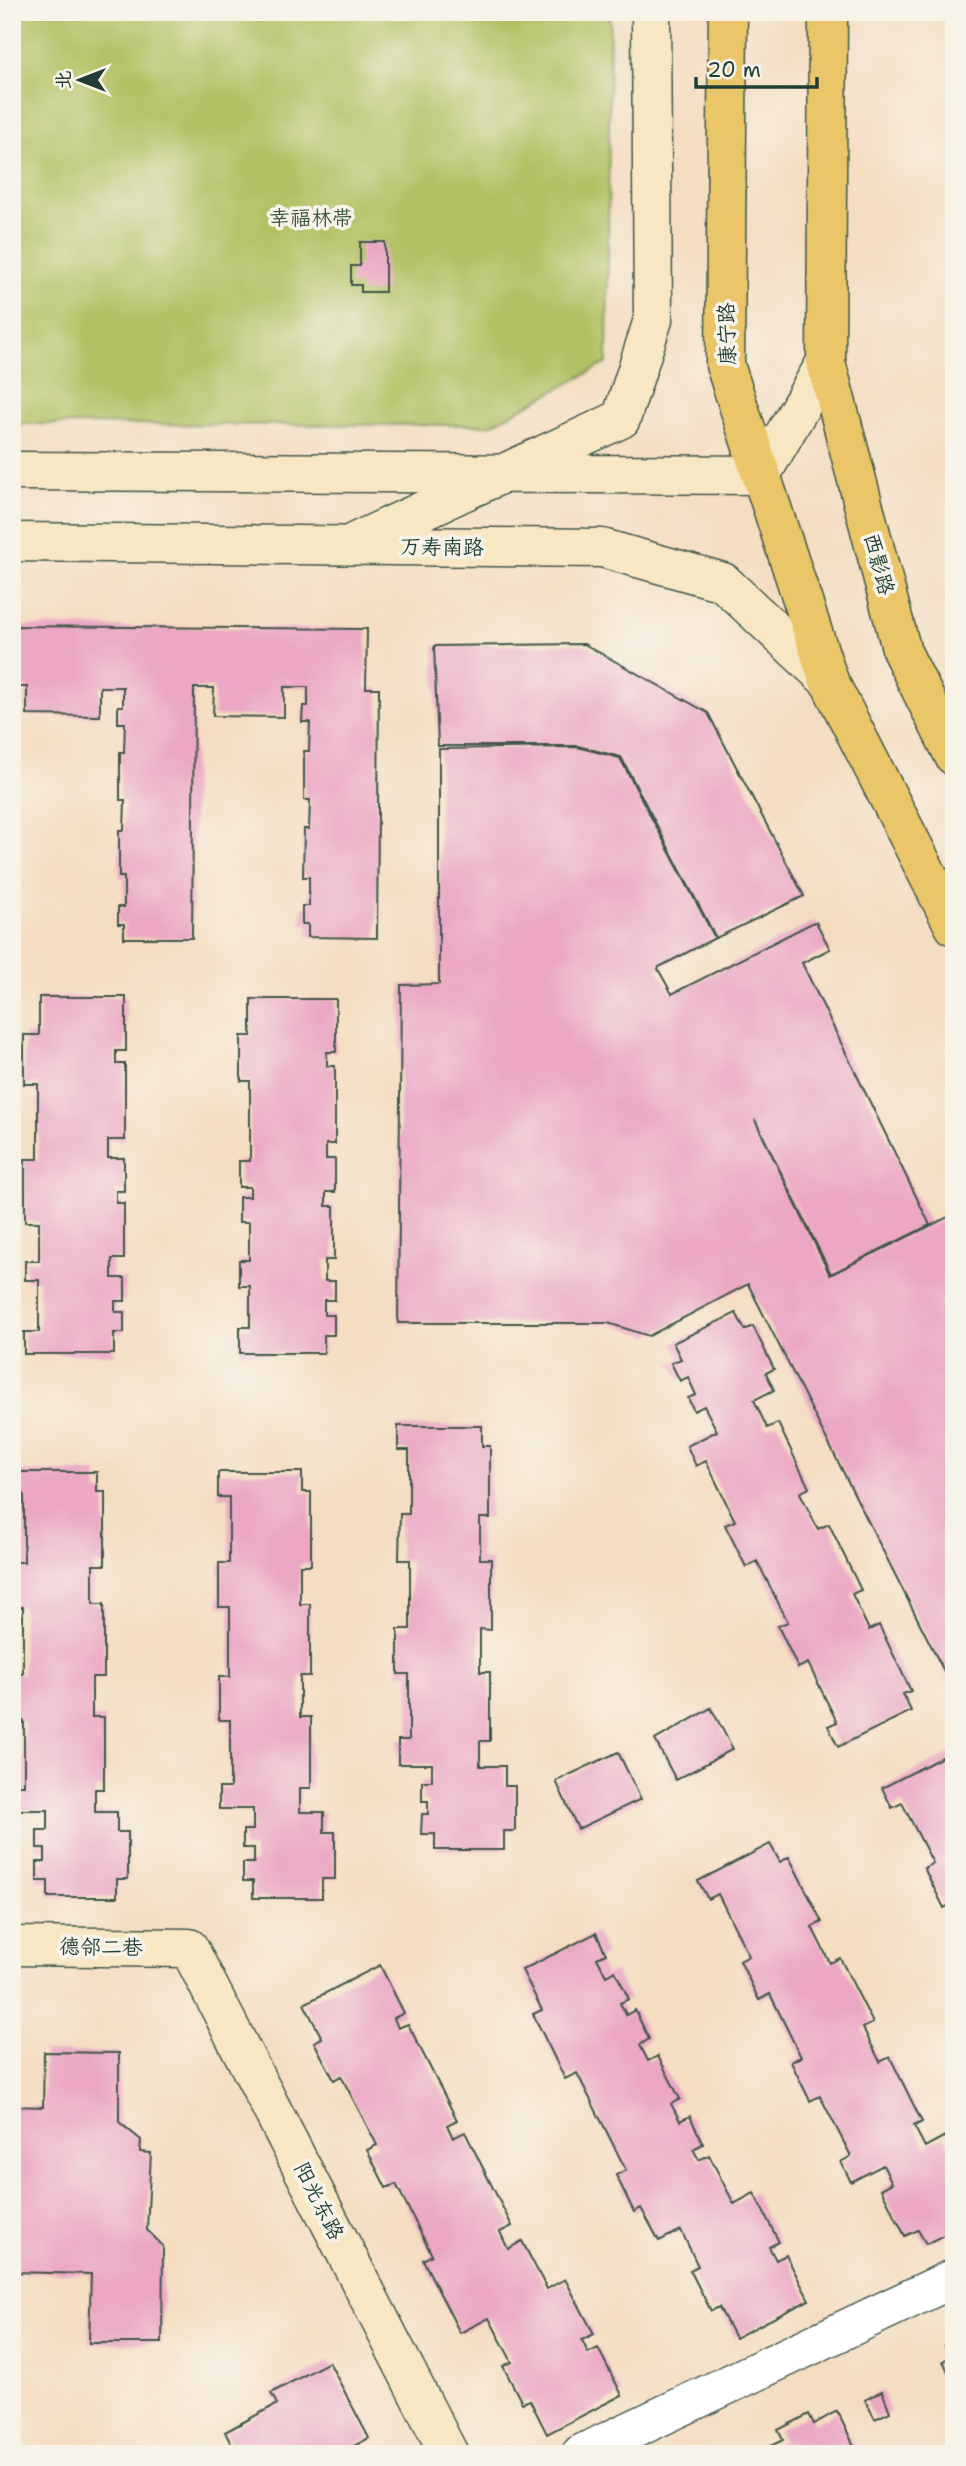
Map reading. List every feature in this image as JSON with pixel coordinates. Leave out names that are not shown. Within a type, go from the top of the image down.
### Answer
[{"type":"main road","points":[[349,546],[621,419],[653,320],[651,12]]},
{"type":"main road","name":"康宁路","points":[[728,12],[725,365],[829,681]]},
{"type":"main road","name":"西影路","points":[[828,12],[826,362],[902,652],[954,757]]},
{"type":"main road","points":[[12,471],[761,475],[826,362]]},
{"type":"main road","name":"万寿南路","points":[[12,542],[602,548],[723,582],[829,681]]},
{"type":"main road","points":[[829,681],[954,926]]},
{"type":"main road","name":"德邻二巷","points":[[12,1946],[189,1948]]},
{"type":"main road","name":"阳光东路","points":[[189,1948],[449,2454]]},
{"type":"street","points":[[581,2454],[954,2278]]},
{"type":"green space","name":"幸福林带","points":[[12,12],[610,12],[607,363],[490,425],[12,424]]},
{"type":"building","points":[[360,242],[385,242],[385,292],[361,292],[361,285],[351,285],[351,266],[360,266]]},
{"type":"building","points":[[12,626],[367,629],[366,688],[379,688],[377,938],[308,937],[308,924],[302,924],[302,906],[309,906],[309,877],[303,877],[304,829],[309,829],[310,800],[304,800],[304,751],[309,751],[310,722],[302,722],[303,706],[308,706],[308,687],[284,687],[284,717],[213,716],[214,688],[194,688],[192,938],[124,938],[124,924],[118,924],[118,907],[124,907],[124,877],[119,877],[119,830],[124,830],[125,800],[120,800],[120,752],[124,752],[125,723],[118,723],[118,706],[123,706],[123,687],[100,687],[100,716],[27,715],[27,687],[12,687]]},
{"type":"building","points":[[584,644],[708,713],[804,896],[716,938],[621,757],[578,746],[438,746],[434,646]]},
{"type":"building","points":[[577,747],[620,758],[715,938],[659,967],[672,994],[814,922],[830,949],[802,963],[930,1225],[831,1274],[755,1120],[830,1275],[954,1214],[954,1691],[748,1284],[649,1336],[608,1323],[398,1323],[401,985],[439,984],[439,749]]},
{"type":"building","points":[[39,997],[126,997],[126,1051],[116,1051],[116,1064],[125,1064],[125,1140],[108,1140],[108,1158],[124,1158],[124,1191],[116,1191],[116,1203],[124,1203],[124,1259],[112,1259],[112,1278],[125,1278],[125,1301],[115,1301],[115,1312],[124,1312],[124,1333],[114,1333],[114,1354],[24,1354],[24,1332],[39,1332],[39,1280],[25,1280],[25,1261],[39,1261],[39,1222],[25,1222],[25,1159],[38,1159],[38,1084],[24,1084],[24,1035],[39,1035]]},
{"type":"building","points":[[251,999],[336,999],[336,1052],[327,1052],[327,1066],[335,1066],[335,1144],[326,1144],[326,1159],[335,1159],[335,1192],[326,1192],[326,1206],[334,1206],[334,1260],[325,1260],[325,1281],[335,1281],[335,1300],[324,1300],[324,1315],[334,1315],[334,1335],[324,1335],[324,1353],[240,1353],[240,1327],[250,1327],[250,1286],[239,1286],[239,1260],[249,1260],[249,1222],[239,1222],[239,1197],[250,1197],[250,1187],[239,1187],[239,1161],[250,1161],[250,1081],[241,1081],[241,1036],[251,1036]]},
{"type":"building","points":[[736,1313],[745,1330],[753,1326],[774,1369],[766,1373],[774,1390],[754,1400],[767,1428],[778,1423],[809,1488],[800,1493],[818,1529],[829,1524],[861,1590],[852,1594],[869,1630],[879,1625],[911,1691],[903,1694],[911,1711],[838,1747],[828,1726],[837,1722],[808,1663],[798,1668],[778,1626],[788,1622],[757,1561],[746,1567],[725,1525],[735,1521],[706,1461],[696,1466],[687,1446],[717,1431],[704,1406],[694,1411],[688,1398],[696,1395],[688,1377],[680,1381],[671,1363],[681,1359],[673,1343]]},
{"type":"building","points":[[398,1426],[482,1426],[482,1446],[490,1446],[490,1518],[480,1518],[480,1559],[491,1559],[491,1630],[480,1629],[480,1672],[490,1672],[490,1741],[480,1741],[480,1766],[505,1766],[505,1786],[515,1786],[515,1831],[504,1831],[504,1850],[435,1850],[435,1834],[421,1834],[422,1814],[428,1814],[428,1801],[422,1801],[422,1781],[432,1781],[432,1764],[398,1764],[398,1740],[409,1740],[409,1674],[398,1674],[398,1629],[410,1629],[410,1560],[399,1560],[400,1514],[409,1514],[409,1450],[398,1450]]},
{"type":"building","points":[[12,1472],[97,1472],[97,1492],[105,1492],[105,1565],[93,1565],[93,1604],[104,1604],[104,1677],[92,1677],[92,1717],[104,1717],[104,1789],[95,1789],[95,1812],[117,1812],[117,1832],[128,1832],[128,1879],[117,1879],[117,1897],[48,1897],[48,1881],[37,1881],[37,1862],[45,1862],[45,1848],[37,1848],[37,1830],[48,1830],[48,1810],[12,1810],[12,1785],[24,1785],[24,1721],[12,1721],[12,1674],[23,1674],[23,1607],[12,1607],[12,1562],[24,1562],[24,1494],[12,1494]]},
{"type":"building","points":[[218,1472],[302,1472],[302,1492],[311,1492],[311,1565],[300,1565],[300,1604],[310,1604],[310,1676],[300,1676],[300,1717],[311,1717],[311,1788],[300,1788],[300,1812],[324,1812],[324,1832],[335,1832],[335,1879],[322,1879],[322,1898],[253,1898],[253,1881],[243,1881],[243,1863],[254,1863],[254,1848],[243,1848],[243,1830],[253,1830],[253,1809],[219,1809],[219,1788],[230,1788],[230,1720],[219,1720],[219,1677],[230,1677],[230,1607],[219,1607],[219,1563],[229,1563],[229,1497],[218,1497]]},
{"type":"building","points":[[711,1708],[733,1749],[676,1780],[655,1740]]},
{"type":"building","points":[[954,1751],[954,1903],[944,1908],[924,1868],[933,1863],[902,1803],[892,1808],[882,1788]]},
{"type":"building","points":[[618,1752],[641,1799],[578,1829],[556,1781]]},
{"type":"building","points":[[770,1844],[780,1862],[789,1857],[822,1922],[812,1927],[830,1963],[840,1958],[873,2023],[863,2028],[880,2062],[890,2057],[922,2122],[914,2126],[925,2147],[945,2136],[954,2154],[954,2230],[926,2244],[918,2230],[905,2236],[881,2189],[892,2183],[883,2165],[851,2182],[841,2162],[851,2156],[820,2096],[810,2101],[791,2062],[801,2057],[770,1994],[759,2000],[740,1961],[749,1956],[718,1894],[708,1899],[698,1881]]},
{"type":"building","points":[[596,1933],[606,1954],[597,1958],[606,1976],[615,1971],[629,1999],[620,2003],[626,2015],[635,2010],[649,2039],[640,2045],[648,2061],[658,2056],[680,2099],[671,2104],[680,2121],[690,2116],[703,2144],[693,2149],[699,2160],[709,2155],[734,2204],[754,2193],[779,2242],[769,2247],[776,2260],[786,2255],[809,2300],[735,2338],[719,2307],[711,2311],[690,2270],[698,2266],[681,2230],[659,2241],[641,2208],[634,2212],[616,2175],[626,2170],[577,2073],[565,2079],[533,2014],[542,2010],[522,1970]]},
{"type":"building","points":[[380,1965],[404,2013],[394,2018],[398,2028],[408,2024],[457,2120],[447,2125],[453,2138],[465,2132],[512,2226],[500,2232],[508,2249],[522,2241],[547,2289],[565,2279],[594,2334],[582,2340],[588,2353],[598,2348],[622,2395],[547,2434],[530,2400],[522,2403],[503,2366],[512,2362],[489,2318],[460,2333],[423,2260],[432,2255],[396,2184],[386,2188],[367,2150],[377,2145],[341,2076],[334,2080],[314,2042],[322,2038],[304,2004]]},
{"type":"building","points":[[44,2052],[119,2053],[119,2122],[141,2140],[140,2152],[151,2153],[147,2230],[163,2246],[162,2343],[89,2343],[91,2274],[12,2272],[12,2106],[43,2107]]},
{"type":"building","points":[[954,2341],[954,2384],[943,2361],[950,2357],[944,2345]]},
{"type":"building","points":[[329,2362],[369,2438],[354,2446],[358,2454],[236,2454],[225,2432],[277,2404],[271,2393]]},
{"type":"building","points":[[882,2391],[890,2412],[875,2419],[865,2400]]},
{"type":"building","points":[[837,2411],[858,2454],[766,2454],[764,2449],[783,2440],[778,2430],[809,2414],[814,2424]]}]
